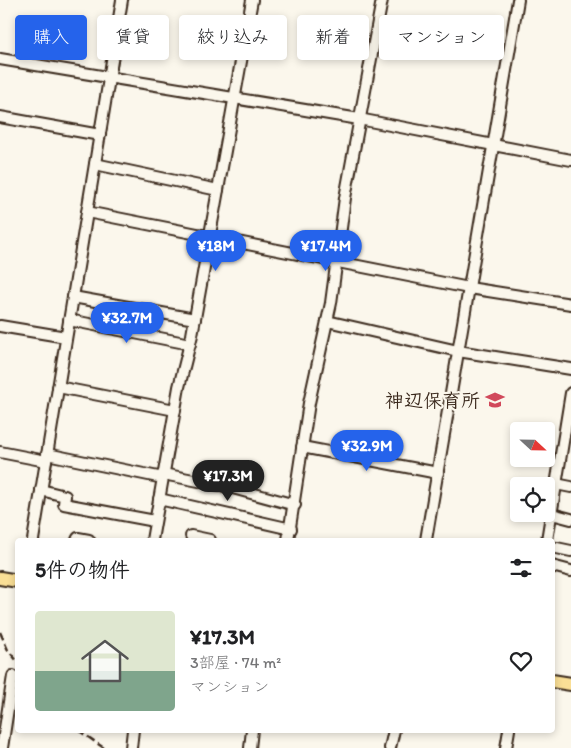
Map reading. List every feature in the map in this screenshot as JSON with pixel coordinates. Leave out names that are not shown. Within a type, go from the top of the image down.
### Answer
[{"type":"main road","points":[[0,578],[15,580]]},
{"type":"main road","points":[[555,681],[571,684]]},
{"type":"street","points":[[32,538],[122,0]]},
{"type":"street","points":[[152,538],[175,410],[195,319],[252,0]]},
{"type":"street","points":[[289,538],[295,506],[302,447],[328,321],[359,119],[382,0]]},
{"type":"street","points":[[426,538],[518,0]]},
{"type":"street","points":[[0,59],[109,79],[359,119],[571,160]]},
{"type":"street","points":[[0,117],[100,135]]},
{"type":"street","points":[[95,164],[218,190]]},
{"type":"street","points":[[87,212],[469,288],[571,304]]},
{"type":"street","points":[[73,297],[195,319]]},
{"type":"street","points":[[69,320],[190,344]]},
{"type":"street","points":[[328,321],[458,351],[571,369]]},
{"type":"street","points":[[0,326],[66,337]]},
{"type":"street","points":[[58,387],[175,410]]},
{"type":"street","points":[[555,492],[568,424],[571,392]]},
{"type":"street","points":[[302,447],[438,473]]},
{"type":"street","points":[[0,452],[229,487],[295,506]]},
{"type":"street","points":[[556,484],[571,486]]},
{"type":"street","points":[[41,490],[65,496],[64,504],[155,521]]},
{"type":"street","points":[[158,499],[291,529]]},
{"type":"street","points":[[555,515],[571,519]]},
{"type":"street","points":[[547,538],[550,522]]},
{"type":"street","points":[[191,536],[200,538]]},
{"type":"street","points":[[555,548],[571,551]]},
{"type":"street","points":[[555,567],[571,571]]},
{"type":"street","points":[[2,748],[13,676]]},
{"type":"street","points":[[131,748],[133,733]]},
{"type":"street","points":[[250,748],[252,733]]},
{"type":"street","points":[[390,748],[393,733]]},
{"type":"street","points":[[506,748],[508,733]]},
{"type":"railway","points":[[0,632],[8,650],[15,658]]},
{"type":"railway","points":[[82,733],[104,748]]},
{"type":"place","name":"神辺保育所","points":[[495,400]]}]
